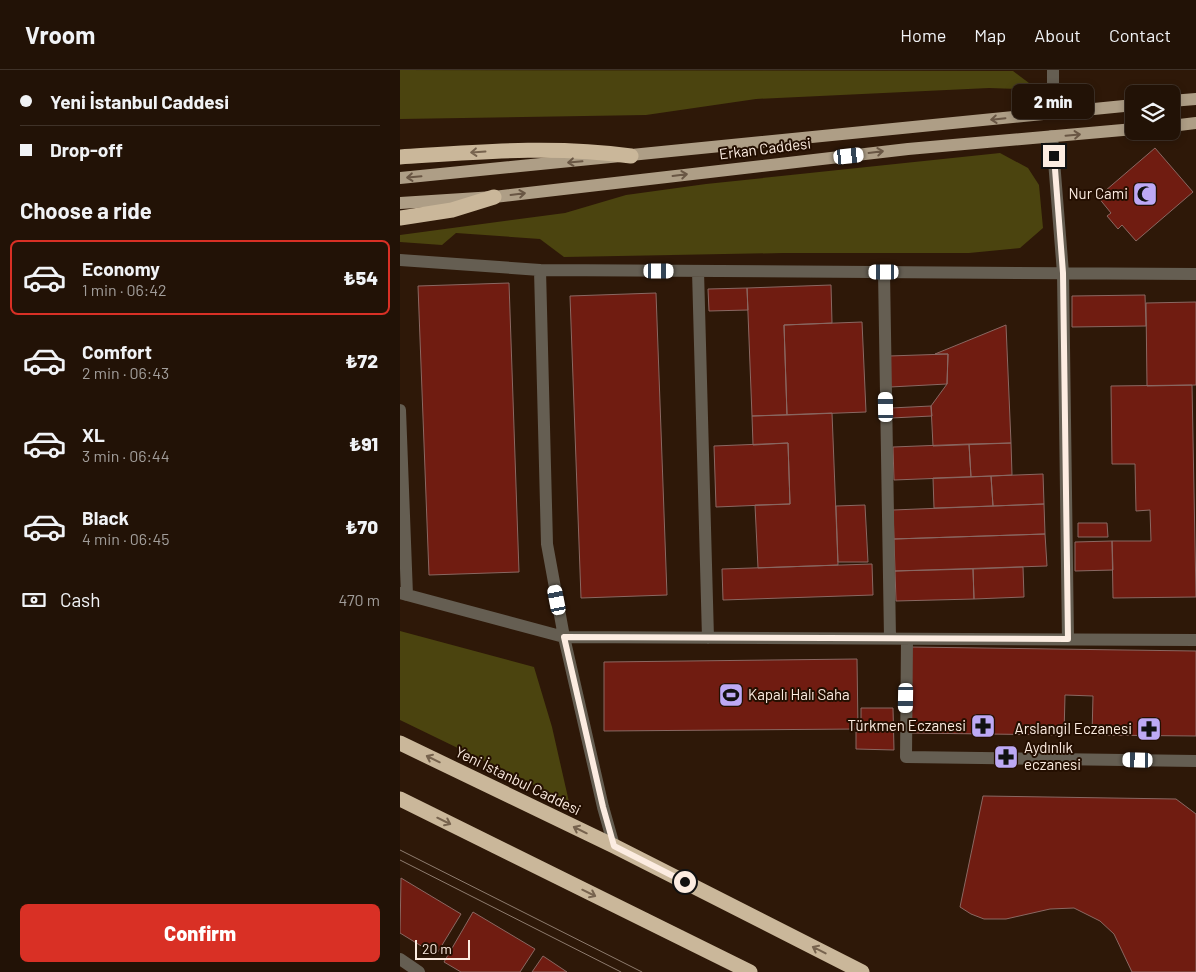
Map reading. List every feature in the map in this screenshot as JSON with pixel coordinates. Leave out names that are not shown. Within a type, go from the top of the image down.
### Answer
[{"type":"highway","points":[[400,157],[518,149],[591,151],[631,156]]},
{"type":"highway","points":[[400,218],[452,210],[494,196]]},
{"type":"highway","name":"Yeni İstanbul Caddesi","points":[[400,744],[614,846],[862,972]]},
{"type":"highway","points":[[400,799],[750,972]]},
{"type":"main road","points":[[1180,101],[1196,99]]},
{"type":"main road","name":"Erkan Caddesi","points":[[400,178],[1125,106]]},
{"type":"main road","points":[[1180,125],[1196,123]]},
{"type":"main road","name":"Erkan Caddesi","points":[[400,203],[494,196],[908,149],[1125,130]]},
{"type":"street","points":[[1053,70],[1053,112]]},
{"type":"street","points":[[1052,136],[1063,273],[1068,639]]},
{"type":"street","points":[[400,260],[540,270],[1196,274]]},
{"type":"street","points":[[540,270],[547,544],[564,637],[603,807],[614,846]]},
{"type":"street","points":[[698,271],[708,638]]},
{"type":"street","points":[[884,272],[890,638]]},
{"type":"street","points":[[400,410],[404,594],[564,637],[1196,640]]},
{"type":"street","points":[[907,639],[906,757],[1196,761]]},
{"type":"street","points":[[400,959],[419,972]]},
{"type":"shaded area","points":[[400,70],[1013,71],[1029,83],[1022,89],[989,88],[756,99],[646,115],[400,119]]},
{"type":"shaded area","points":[[1000,153],[1028,168],[1039,185],[1043,228],[1020,248],[969,253],[783,253],[564,257],[540,239],[456,233],[442,245],[400,242],[400,235],[565,213],[626,195],[706,184]]},
{"type":"shaded area","points":[[400,631],[534,667],[552,727],[569,802],[400,720]]},
{"type":"building","name":"Nur Cami","points":[[1155,148],[1193,192],[1136,241],[1122,225],[1118,229],[1107,216],[1111,213],[1098,197]]},
{"type":"building","points":[[509,283],[519,572],[429,575],[418,286]]},
{"type":"building","points":[[831,285],[832,323],[784,325],[787,415],[752,416],[747,288]]},
{"type":"building","points":[[747,288],[748,310],[709,311],[708,289]]},
{"type":"building","points":[[656,293],[667,595],[581,598],[570,296]]},
{"type":"building","points":[[1145,295],[1146,326],[1072,327],[1072,296]]},
{"type":"building","points":[[1196,302],[1196,385],[1147,386],[1146,303]]},
{"type":"building","points":[[862,322],[866,412],[787,415],[784,325]]},
{"type":"building","points":[[1006,325],[1011,443],[933,446],[931,406],[947,384],[948,354],[935,354]]},
{"type":"building","points":[[948,354],[947,384],[890,387],[889,356]]},
{"type":"building","points":[[1192,385],[1196,597],[1113,598],[1112,541],[1151,541],[1150,510],[1136,511],[1135,464],[1112,464],[1111,386]]},
{"type":"building","points":[[931,406],[932,416],[891,418],[891,408]]},
{"type":"building","points":[[832,413],[838,565],[758,568],[755,505],[790,504],[788,443],[753,445],[752,416]]},
{"type":"building","points":[[788,443],[790,504],[716,507],[714,446]]},
{"type":"building","points":[[1011,443],[1012,475],[971,477],[969,444]]},
{"type":"building","points":[[969,444],[971,477],[894,480],[893,447]]},
{"type":"building","points":[[1043,474],[1044,504],[993,506],[991,476]]},
{"type":"building","points":[[991,476],[993,506],[934,508],[933,478]]},
{"type":"building","points":[[1044,504],[1045,534],[894,539],[893,510]]},
{"type":"building","points":[[865,505],[868,562],[838,562],[836,506]]},
{"type":"building","points":[[1078,523],[1107,523],[1108,537],[1078,537]]},
{"type":"building","points":[[1045,534],[1047,566],[895,571],[894,539]]},
{"type":"building","points":[[1112,541],[1113,570],[1075,571],[1075,542]]},
{"type":"building","points":[[872,564],[873,595],[723,600],[722,569]]},
{"type":"building","points":[[1023,567],[1024,597],[974,599],[973,569]]},
{"type":"building","points":[[973,569],[974,599],[896,601],[895,571]]},
{"type":"building","points":[[910,647],[1196,651],[1196,736],[1092,735],[1093,696],[1065,695],[1064,735],[909,733]]},
{"type":"building","name":"Kapalı Halı Saha","points":[[857,659],[858,729],[604,731],[604,662]]},
{"type":"building","points":[[861,708],[893,708],[894,750],[856,749],[856,732],[861,732]]},
{"type":"building","points":[[983,796],[1176,799],[1196,814],[1196,972],[1132,972],[1114,934],[1100,921],[1074,908],[1050,909],[1006,919],[984,919],[960,907]]},
{"type":"building","points":[[401,878],[461,914],[436,955],[400,933]]},
{"type":"building","points":[[473,912],[535,949],[520,972],[461,972],[444,962]]},
{"type":"building","points":[[543,956],[567,972],[532,972]]},
{"type":"tram line","points":[[400,850],[642,972]]},
{"type":"tram line","points":[[400,860],[621,972]]},
{"type":"place","name":"Nur Cami","points":[[1145,194]]},
{"type":"place","name":"Kapalı Halı Saha","points":[[731,695]]},
{"type":"place","name":"Türkmen Eczanesi","points":[[983,726]]},
{"type":"place","name":"Arslangil Eczanesi","points":[[1149,729]]},
{"type":"place","name":"Aydınlık eczanesi","points":[[1006,757]]},
{"type":"route","points":[[685,882],[614,846],[603,807],[564,637],[1068,639],[1063,273],[1054,156]]}]
